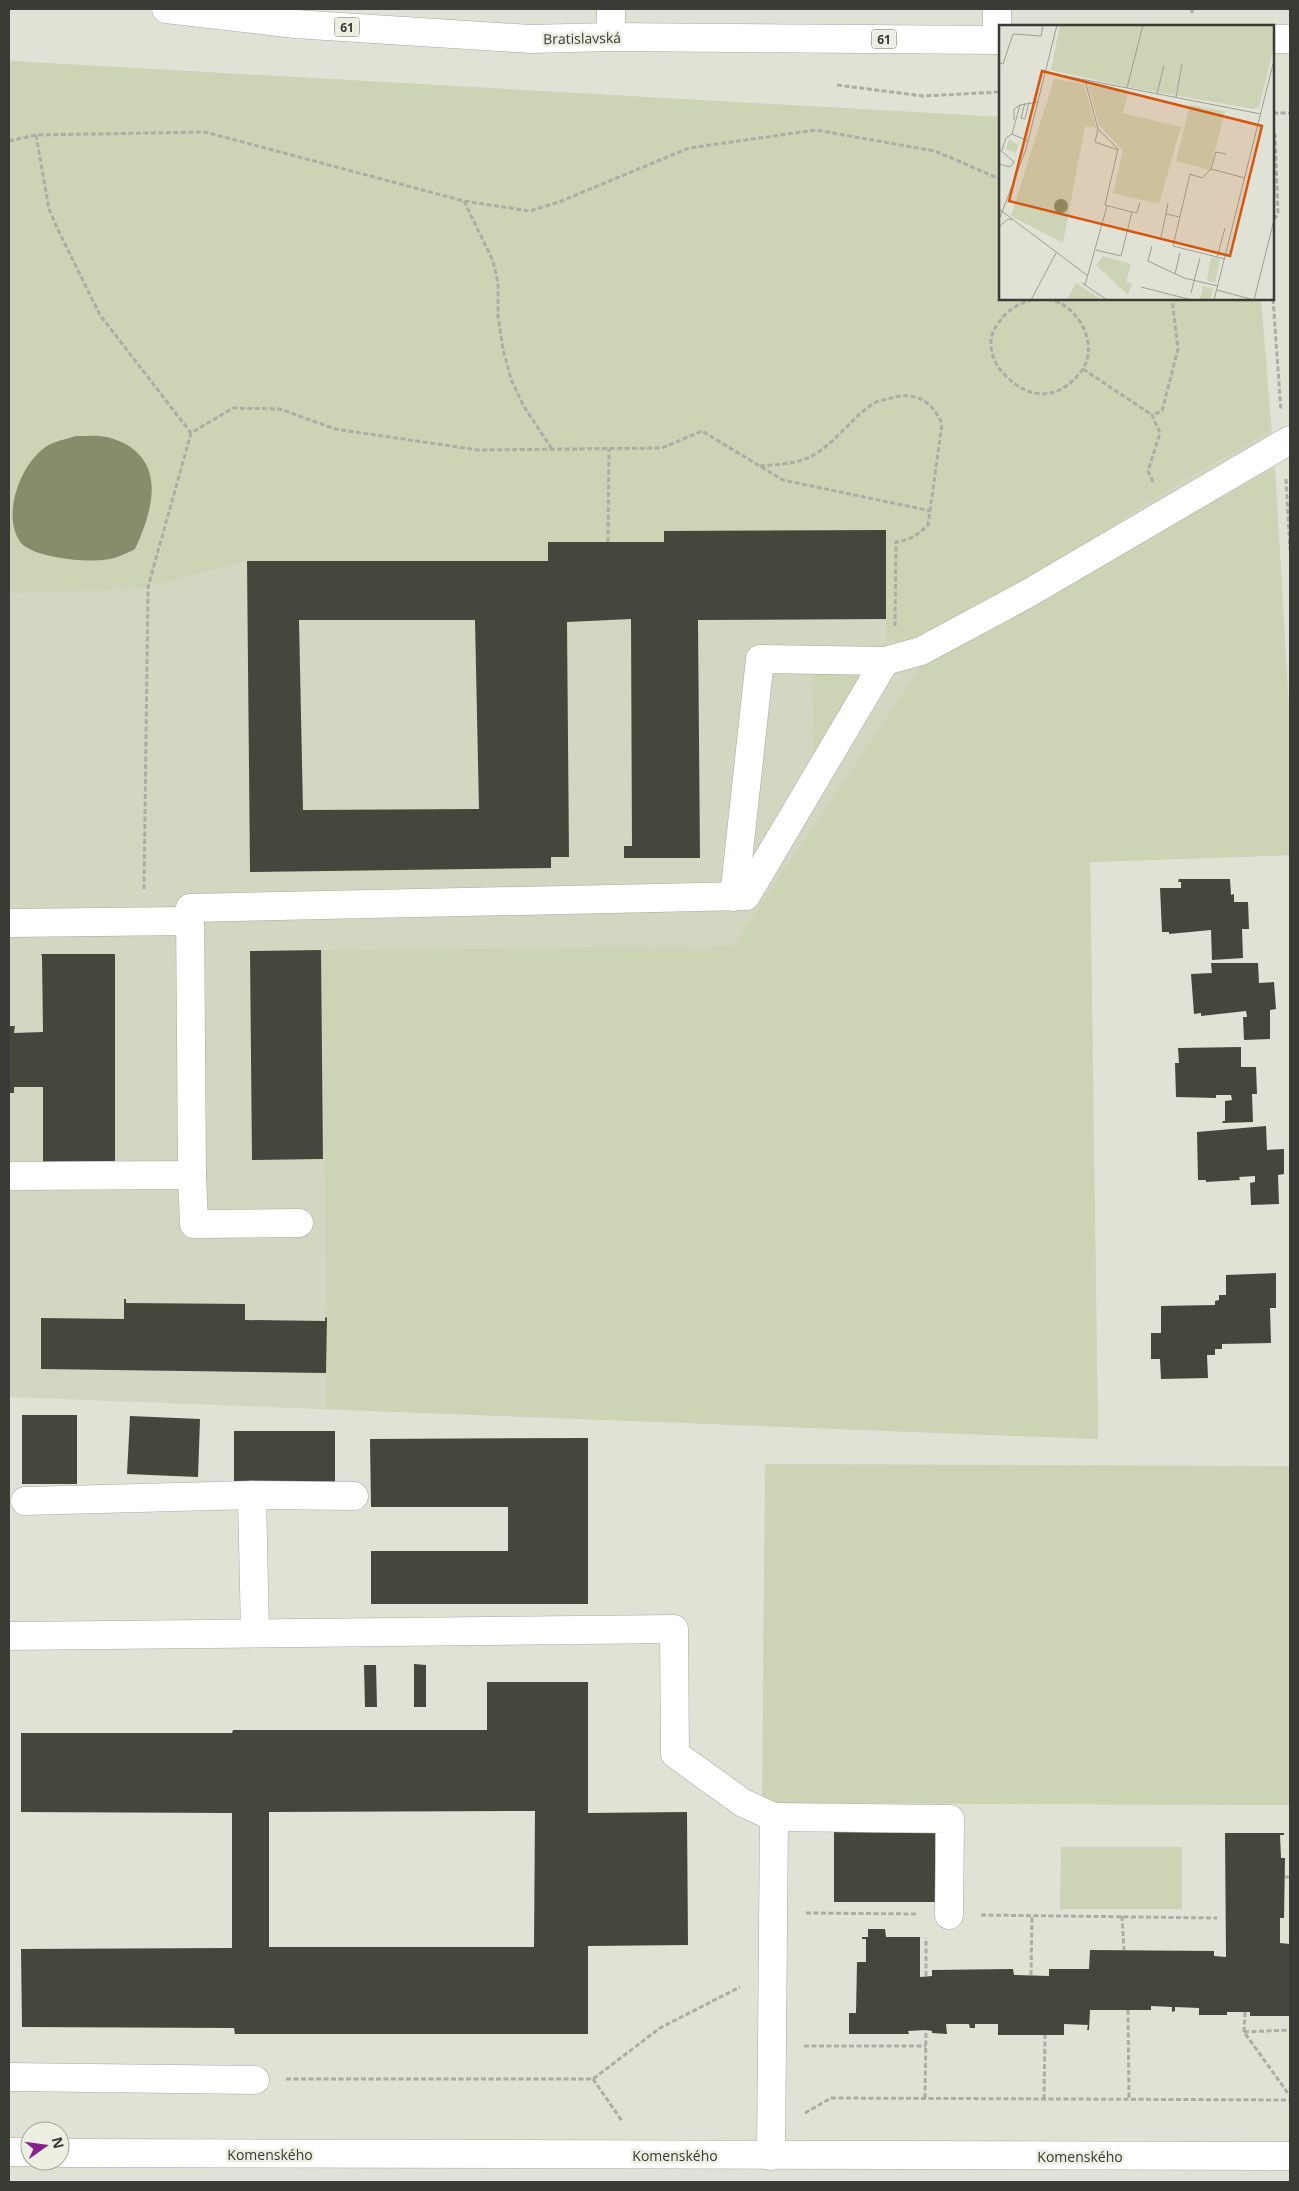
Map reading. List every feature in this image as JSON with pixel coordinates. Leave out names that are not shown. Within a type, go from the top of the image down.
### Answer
[{"type":"street","name":"Bratislavská","points":[[166,9],[295,24],[530,39],[611,37],[999,40]]},
{"type":"street","points":[[611,9],[611,37]]},
{"type":"street","points":[[997,9],[999,40]]},
{"type":"street","points":[[1274,39],[1290,39]]},
{"type":"street","points":[[734,897],[760,659],[890,660],[921,651],[1027,594],[1290,440]]},
{"type":"street","points":[[299,1223],[194,1224],[190,908],[746,896],[890,660]]},
{"type":"street","points":[[9,923],[189,922]]},
{"type":"street","points":[[9,1176],[192,1175]]},
{"type":"street","points":[[252,1496],[255,1634]]},
{"type":"street","points":[[25,1501],[252,1496],[354,1496]]},
{"type":"street","points":[[9,1636],[674,1628],[675,1754],[744,1803],[774,1817],[950,1819],[938,1915]]},
{"type":"street","points":[[771,2156],[774,1817]]},
{"type":"street","points":[[9,2077],[255,2080]]},
{"type":"street","name":"Komenského","points":[[70,2153],[1290,2156]]},
{"type":"path","points":[[837,85],[923,96],[999,92]]},
{"type":"path","points":[[1274,113],[1290,113]]},
{"type":"path","points":[[9,141],[36,135],[205,132],[464,201],[530,211],[559,202],[689,148],[816,130],[935,152],[999,179]]},
{"type":"path","points":[[1274,131],[1278,214],[1274,220]]},
{"type":"path","points":[[36,135],[49,209],[100,315],[191,433]]},
{"type":"path","points":[[464,201],[493,261],[498,283],[498,316],[503,349],[511,379],[523,405],[552,450]]},
{"type":"path","points":[[1029,300],[1006,313],[994,332],[990,343],[993,357],[999,369],[1018,387],[1029,393],[1043,394],[1055,392],[1066,387],[1083,369],[1089,352],[1087,335],[1078,317],[1062,304],[1051,300]]},
{"type":"path","points":[[1062,304],[1064,300]]},
{"type":"path","points":[[1152,415],[1162,411],[1178,349],[1172,300]]},
{"type":"path","points":[[1083,369],[1152,415],[1160,433],[1148,472],[1168,511]]},
{"type":"path","points":[[759,466],[782,464],[806,458],[825,447],[874,403],[896,396],[913,395],[926,400],[938,413],[942,424],[928,525],[919,534],[908,540],[896,542],[890,660]]},
{"type":"path","points":[[143,922],[148,587],[191,433],[233,408],[280,409],[335,429],[478,450],[662,448],[702,431],[783,480],[931,511]]},
{"type":"path","points":[[608,542],[609,449]]},
{"type":"path","points":[[1285,1877],[1290,1877]]},
{"type":"path","points":[[773,1913],[1217,1918]]},
{"type":"path","points":[[926,1976],[938,1915]]},
{"type":"path","points":[[1031,1975],[1032,1916]]},
{"type":"path","points":[[1122,1916],[1124,1950]]},
{"type":"path","points":[[255,2080],[593,2079],[660,2028],[772,1971]]},
{"type":"path","points":[[1128,2010],[1129,2100]]},
{"type":"path","points":[[1245,2012],[1244,2032],[1290,2096]]},
{"type":"path","points":[[925,2098],[926,2030]]},
{"type":"path","points":[[1244,2032],[1290,2030]]},
{"type":"path","points":[[1044,2099],[1045,2035]]},
{"type":"path","points":[[771,2046],[926,2046]]},
{"type":"path","points":[[593,2079],[622,2121]]},
{"type":"path","points":[[770,2121],[789,2121],[831,2098],[1290,2100]]},
{"type":"path","points":[[612,2121],[632,2121]]},
{"type":"shaded area","points":[[9,61],[999,117],[999,300],[1261,300],[1275,468],[1290,727],[1290,855],[1090,862],[1098,1439],[9,1397]]},
{"type":"shaded area","points":[[9,61],[999,117],[999,300],[1261,300],[1271,428],[1253,441],[1178,483],[1032,579],[924,641],[886,641],[886,530],[664,531],[664,542],[548,542],[548,561],[247,561],[140,589],[9,593]]},
{"type":"shaded area","points":[[76,436],[107,437],[126,445],[140,455],[148,468],[151,482],[151,498],[148,515],[135,549],[117,557],[105,560],[81,560],[53,557],[30,549],[22,544],[16,533],[13,520],[13,506],[21,478],[29,465],[37,454],[47,446]]},
{"type":"shaded area","points":[[1275,468],[1290,727],[1290,855],[1090,862],[1098,1439],[326,1409],[327,1317],[321,950],[733,946],[925,660]]},
{"type":"shaded area","points":[[812,660],[885,661],[814,781]]},
{"type":"shaded area","points":[[765,1464],[1290,1466],[1290,1805],[762,1803]]},
{"type":"shaded area","points":[[1061,1847],[1182,1847],[1182,1909],[1060,1909]]},
{"type":"building","points":[[886,530],[886,619],[698,620],[700,858],[624,858],[624,846],[632,846],[631,619],[567,622],[569,857],[551,857],[551,868],[250,872],[247,561],[548,561],[548,542],[664,542],[664,531]],"holes":[[[299,620],[475,620],[479,809],[303,810]]]},
{"type":"building","points":[[1179,879],[1230,879],[1231,895],[1234,894],[1234,902],[1248,902],[1249,929],[1242,929],[1243,958],[1212,960],[1211,930],[1169,934],[1169,932],[1162,932],[1160,888],[1181,888],[1181,882],[1178,882]]},
{"type":"building","points":[[321,950],[323,1159],[252,1160],[250,951]]},
{"type":"building","points":[[41,954],[115,954],[115,1165],[43,1164],[43,1087],[14,1087],[14,1093],[9,1093],[9,1026],[15,1026],[14,1033],[43,1032]]},
{"type":"building","points":[[1211,963],[1258,963],[1259,983],[1274,982],[1276,1009],[1270,1010],[1270,1039],[1244,1040],[1243,1017],[1247,1017],[1246,1011],[1201,1016],[1201,1013],[1194,1014],[1191,974],[1212,973]]},
{"type":"building","points":[[1241,1047],[1241,1067],[1256,1067],[1257,1094],[1252,1094],[1253,1122],[1222,1123],[1225,1121],[1225,1101],[1232,1100],[1231,1095],[1216,1095],[1216,1098],[1176,1097],[1175,1063],[1179,1063],[1178,1048]]},
{"type":"building","points":[[1266,1126],[1267,1150],[1284,1149],[1284,1174],[1278,1175],[1279,1204],[1251,1205],[1250,1183],[1255,1182],[1255,1176],[1239,1177],[1240,1180],[1206,1182],[1206,1180],[1198,1180],[1197,1132]]},
{"type":"building","points":[[1276,1273],[1276,1308],[1270,1308],[1271,1343],[1222,1344],[1222,1349],[1215,1349],[1215,1355],[1207,1355],[1208,1378],[1161,1379],[1160,1359],[1151,1359],[1151,1333],[1161,1333],[1161,1306],[1215,1305],[1215,1301],[1219,1300],[1219,1295],[1226,1295],[1226,1275]]},
{"type":"building","points":[[124,1299],[126,1299],[126,1303],[245,1304],[245,1320],[325,1321],[327,1317],[326,1373],[41,1369],[41,1318],[124,1319]]},
{"type":"building","points":[[22,1415],[77,1415],[77,1484],[22,1484]]},
{"type":"building","points":[[130,1416],[200,1419],[198,1477],[127,1474]]},
{"type":"building","points":[[234,1431],[335,1431],[335,1485],[234,1485]]},
{"type":"building","points":[[588,1438],[588,1604],[371,1604],[371,1551],[508,1551],[508,1507],[371,1507],[370,1439]]},
{"type":"building","points":[[414,1664],[426,1665],[426,1707],[414,1707]]},
{"type":"building","points":[[364,1665],[376,1665],[377,1707],[365,1707]]},
{"type":"building","points":[[487,1682],[588,1682],[588,1813],[687,1812],[688,1945],[588,1946],[588,2034],[235,2034],[234,2028],[22,2027],[21,1949],[232,1948],[232,1813],[21,1812],[21,1733],[232,1733],[233,1730],[487,1730]],"holes":[[[535,1811],[534,1947],[269,1947],[269,1812]]]},
{"type":"building","points":[[834,1832],[935,1833],[935,1902],[834,1902]]},
{"type":"building","points":[[1225,1833],[1284,1833],[1284,1835],[1280,1835],[1281,1858],[1285,1858],[1284,1918],[1280,1918],[1280,1943],[1290,1944],[1290,2016],[1250,2016],[1250,2012],[1227,2012],[1227,2015],[1199,2015],[1199,2008],[1175,2007],[1175,2011],[1172,2012],[1172,2007],[1151,2006],[1151,2010],[1090,2010],[1089,2030],[1087,2030],[1088,2025],[1064,2024],[1064,2035],[998,2035],[998,2024],[975,2024],[975,2028],[970,2028],[969,2024],[946,2024],[947,2034],[932,2033],[932,2031],[926,2030],[908,2031],[909,2034],[849,2034],[849,2013],[856,2013],[857,1962],[866,1962],[866,1939],[862,1939],[862,1937],[868,1937],[868,1929],[885,1929],[886,1937],[920,1937],[920,1977],[932,1976],[932,1970],[1013,1969],[1014,1975],[1049,1976],[1049,1969],[1089,1969],[1090,1950],[1214,1951],[1214,1956],[1226,1957]]}]
